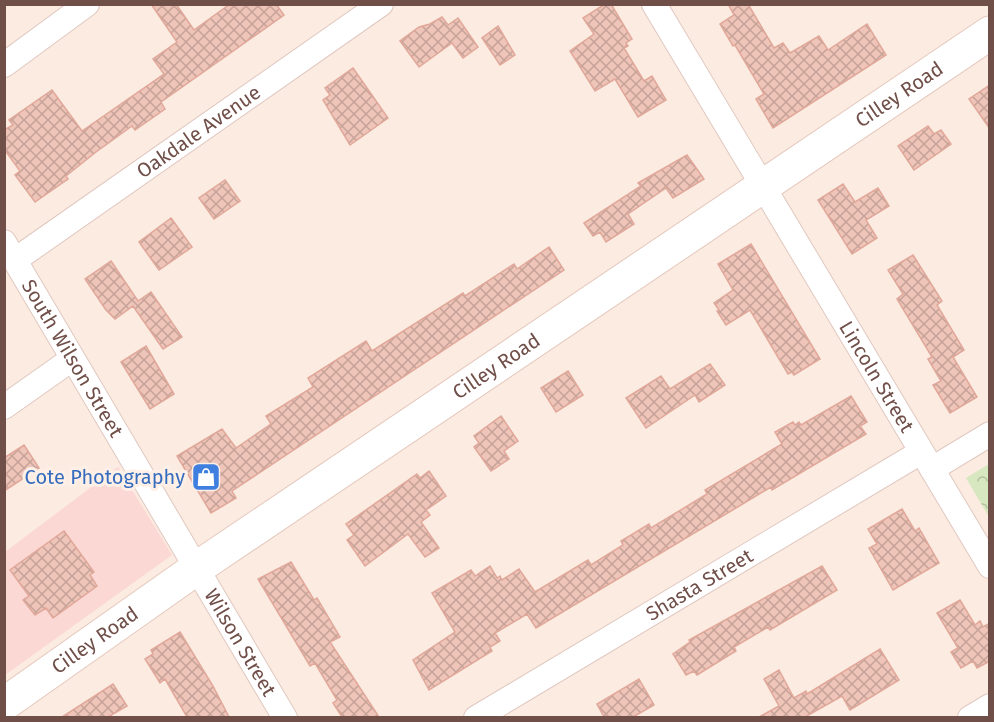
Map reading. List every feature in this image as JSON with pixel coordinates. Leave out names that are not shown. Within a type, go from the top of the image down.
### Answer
[{"type":"street","points":[[4,65],[87,4]]},
{"type":"street","name":"Oakdale Avenue","points":[[10,251],[381,4]]},
{"type":"street","name":"Lincoln Street","points":[[654,4],[990,566]]},
{"type":"street","name":"Cilley Road","points":[[4,704],[197,568],[990,33]]},
{"type":"street","name":"South Wilson Street","points":[[10,251],[197,568]]},
{"type":"street","points":[[4,407],[72,359]]},
{"type":"street","name":"Shasta Street","points":[[476,717],[927,461],[990,434]]},
{"type":"street","name":"Wilson Street","points":[[197,568],[285,717]]},
{"type":"street","points":[[970,717],[990,706]]},
{"type":"shaded area","points":[[118,467],[172,555],[5,675],[5,552]]},
{"type":"green space","points":[[989,464],[989,517],[966,478]]},
{"type":"building","points":[[151,4],[176,4],[194,30],[230,4],[276,4],[284,15],[161,102],[165,109],[135,130],[132,126],[66,176],[68,179],[35,202],[15,175],[20,171],[4,149],[4,130],[13,125],[9,120],[52,90],[82,131],[164,74],[153,59],[177,42]]},
{"type":"building","points":[[605,4],[611,4],[632,39],[626,43],[628,46],[624,48],[644,81],[652,76],[666,100],[638,117],[615,79],[595,91],[570,51],[594,34],[583,18]]},
{"type":"building","points":[[728,4],[748,4],[774,48],[783,43],[790,53],[819,36],[828,50],[867,24],[886,55],[773,128],[756,99],[764,94],[720,24],[734,15]]},
{"type":"building","points":[[442,17],[448,25],[458,18],[478,47],[463,58],[452,43],[419,67],[400,41],[419,27]]},
{"type":"building","points":[[498,26],[515,55],[500,65],[482,38]]},
{"type":"building","points":[[353,68],[388,118],[350,145],[323,100],[330,95],[325,88]]},
{"type":"building","points":[[990,85],[990,129],[969,99]]},
{"type":"building","points":[[928,126],[934,134],[941,130],[951,144],[914,170],[898,146]]},
{"type":"building","points":[[687,155],[704,179],[673,198],[666,188],[628,214],[634,224],[606,242],[600,232],[593,236],[584,223],[641,186],[638,183]]},
{"type":"building","points":[[225,180],[240,201],[214,219],[199,198]]},
{"type":"building","points":[[843,184],[855,202],[878,188],[889,206],[866,220],[877,238],[852,254],[818,200]]},
{"type":"building","points":[[171,218],[192,247],[159,270],[139,242]]},
{"type":"building","points":[[751,244],[820,359],[794,375],[792,372],[788,374],[750,310],[726,325],[714,303],[733,290],[718,264]]},
{"type":"building","points":[[549,247],[564,270],[232,491],[236,498],[211,513],[177,456],[222,429],[236,448],[271,424],[266,416],[313,387],[308,378],[366,341],[372,351],[463,293],[465,296],[514,264],[517,269]]},
{"type":"building","points":[[913,255],[942,301],[937,305],[964,350],[953,357],[977,397],[950,413],[933,385],[941,381],[928,359],[932,357],[897,299],[903,294],[888,270]]},
{"type":"building","points":[[111,261],[138,301],[151,292],[182,337],[163,349],[133,306],[115,319],[106,310],[85,279]]},
{"type":"building","points":[[146,346],[174,394],[150,409],[121,362]]},
{"type":"building","points":[[710,364],[725,385],[699,402],[695,395],[646,428],[626,398],[661,376],[670,389]]},
{"type":"building","points":[[568,371],[583,395],[556,412],[541,388]]},
{"type":"building","points":[[851,396],[867,422],[860,426],[866,434],[772,490],[771,487],[536,628],[527,614],[495,633],[500,641],[490,647],[492,651],[429,690],[413,660],[455,632],[432,593],[471,570],[475,576],[490,566],[497,578],[500,576],[502,580],[519,569],[535,592],[588,560],[591,565],[623,545],[621,541],[649,524],[651,528],[707,494],[705,490],[782,444],[775,432],[793,422],[795,425],[799,422],[801,425]]},
{"type":"building","points":[[501,416],[518,441],[504,451],[509,459],[491,471],[474,447],[479,443],[474,436]]},
{"type":"building","points":[[24,445],[39,468],[4,491],[4,458]]},
{"type":"building","points":[[429,471],[446,496],[426,510],[430,515],[421,522],[439,548],[425,557],[408,534],[365,566],[347,540],[354,535],[346,524],[417,474],[420,478]]},
{"type":"building","points":[[902,509],[915,531],[919,528],[939,563],[893,590],[869,548],[877,544],[868,529]]},
{"type":"building","points":[[64,531],[94,572],[90,575],[97,586],[53,618],[46,608],[35,615],[23,600],[29,596],[10,570]]},
{"type":"building","points":[[291,562],[314,600],[317,598],[340,637],[330,642],[379,717],[342,717],[333,703],[337,700],[315,663],[310,666],[258,579]]},
{"type":"building","points":[[822,566],[837,590],[770,630],[768,627],[734,647],[736,651],[697,675],[694,671],[686,675],[673,654],[690,642],[689,640]]},
{"type":"building","points":[[960,600],[975,625],[980,621],[983,627],[990,623],[990,661],[977,668],[973,661],[961,668],[951,652],[958,648],[937,613]]},
{"type":"building","points":[[180,632],[229,717],[187,717],[165,679],[160,683],[145,659],[153,654],[151,650]]},
{"type":"building","points":[[880,649],[899,680],[850,710],[842,696],[805,717],[759,717],[779,706],[764,679],[779,670],[794,698],[806,691],[807,694]]},
{"type":"building","points":[[639,679],[654,705],[633,717],[604,717],[597,704]]},
{"type":"building","points":[[113,684],[127,706],[108,717],[62,717]]},
{"type":"place","name":"Cote Photography","points":[[206,477]]}]
